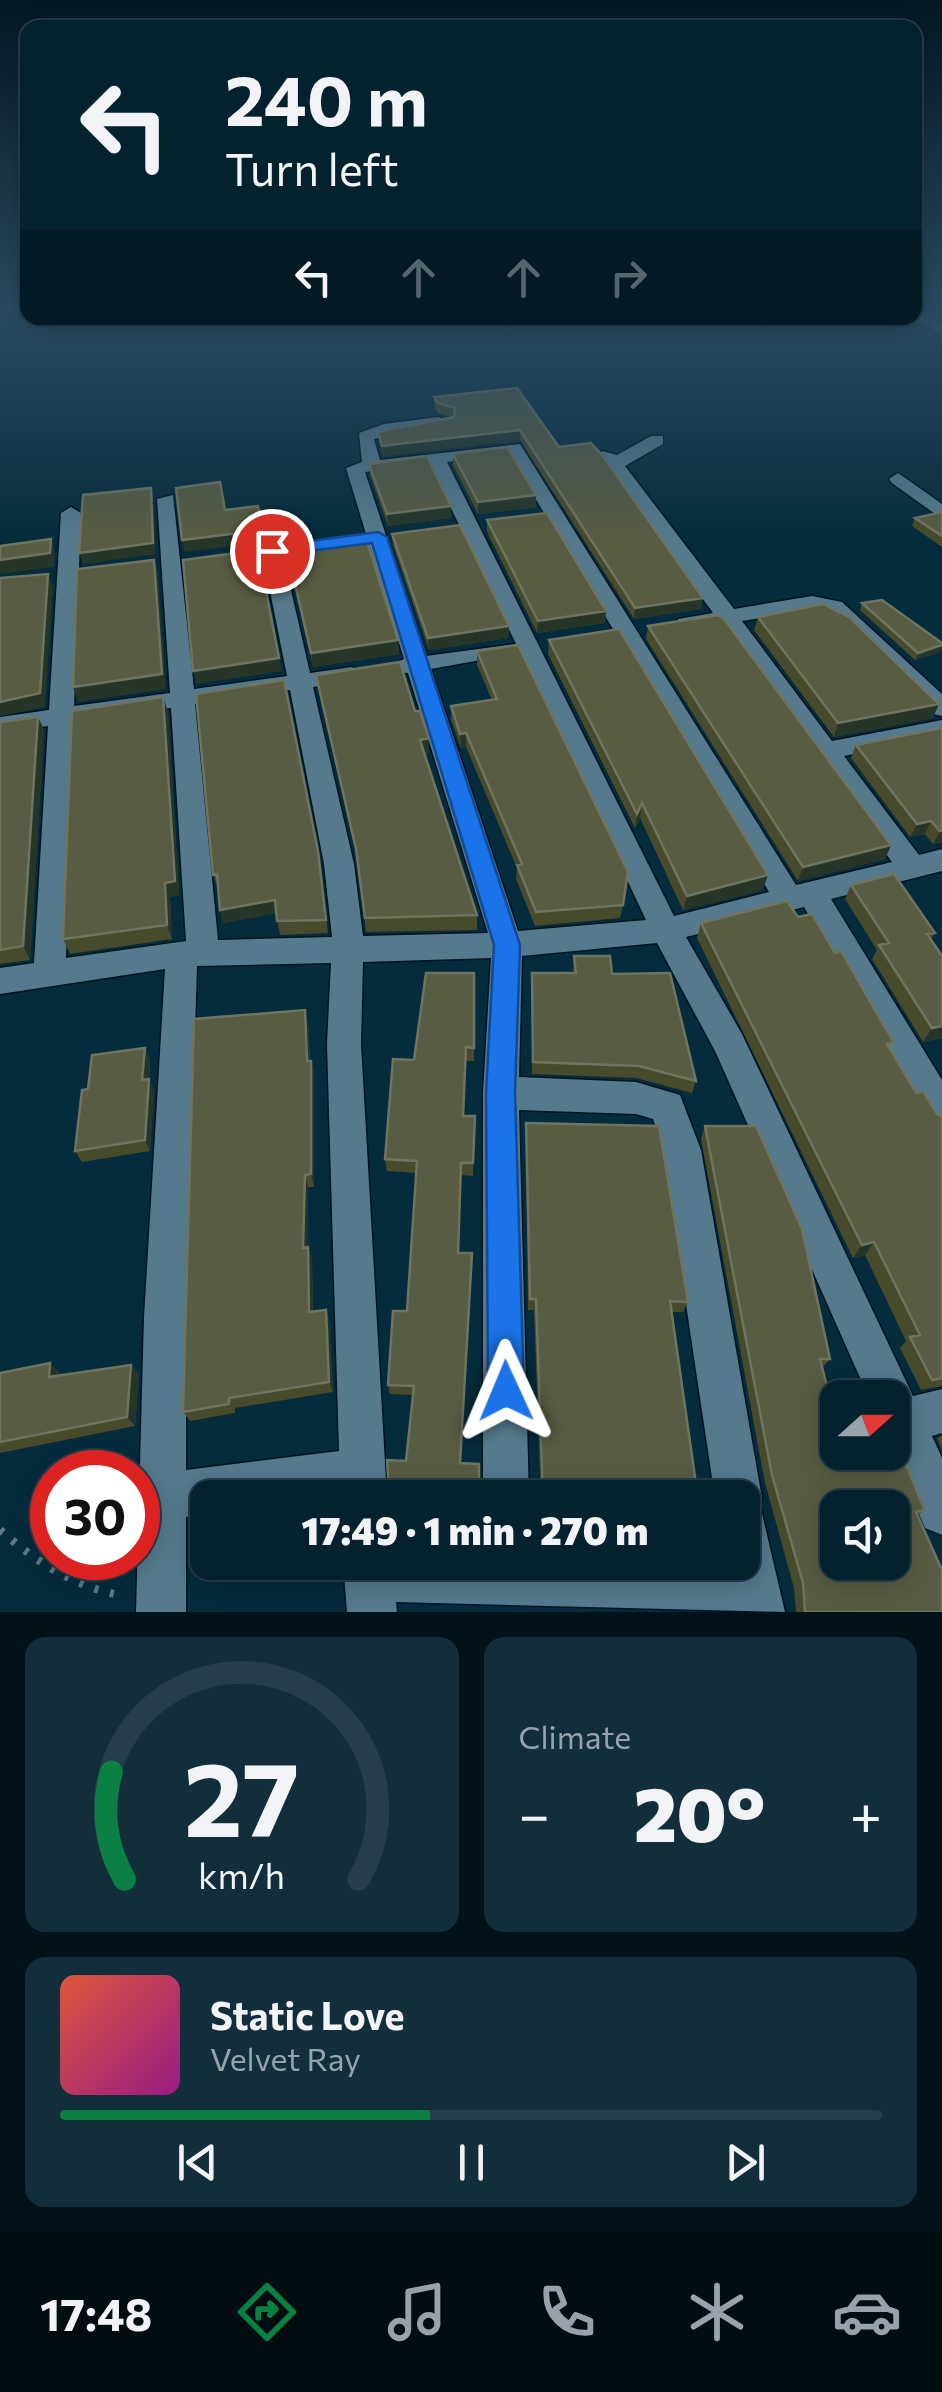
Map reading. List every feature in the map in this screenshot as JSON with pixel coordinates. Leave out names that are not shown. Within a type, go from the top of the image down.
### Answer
[{"type":"street","points":[[372,464],[365,438],[384,430],[446,421]]},
{"type":"street","points":[[0,981],[193,954],[507,945],[666,930],[927,865],[824,751],[611,459],[657,440]]},
{"type":"street","points":[[506,1480],[500,1093],[507,945],[355,468],[514,448],[546,515],[942,1113]]},
{"type":"street","points":[[436,456],[666,930],[730,1044],[894,1380]]},
{"type":"street","points":[[898,478],[942,513]]},
{"type":"street","points":[[161,1607],[165,1317],[193,954],[185,698],[164,563],[166,499]]},
{"type":"street","points":[[49,972],[72,512]]},
{"type":"street","points":[[272,551],[339,864],[347,952],[345,1064],[364,1480]]},
{"type":"street","points":[[164,563],[198,560]]},
{"type":"street","points":[[599,636],[812,602],[834,607],[931,687],[942,708]]},
{"type":"street","points":[[0,725],[563,642]]},
{"type":"street","points":[[824,751],[942,728]]},
{"type":"street","points":[[500,1093],[636,1098],[667,1106],[682,1150],[736,1480]]},
{"type":"street","points":[[910,1416],[942,1511]]},
{"type":"street","points":[[164,1496],[190,1494]]},
{"type":"street","points":[[369,1584],[411,1580]]},
{"type":"street","points":[[587,1580],[757,1599]]},
{"type":"path","points":[[0,1530],[41,1566],[92,1592],[161,1607]]},
{"type":"building","points":[[517,388],[559,447],[591,443],[703,598],[635,608],[520,430],[382,446],[378,432],[454,417],[455,408],[438,403],[434,397]]},
{"type":"building","points":[[507,447],[536,495],[478,502],[453,454]]},
{"type":"building","points":[[427,456],[451,506],[387,514],[369,464]]},
{"type":"building","points":[[220,482],[225,510],[258,506],[265,530],[182,540],[176,488]]},
{"type":"building","points":[[151,488],[153,543],[79,553],[83,495]]},
{"type":"building","points":[[942,512],[942,536],[915,518]]},
{"type":"building","points":[[547,513],[606,611],[538,621],[487,520]]},
{"type":"building","points":[[460,525],[509,626],[428,638],[392,534]]},
{"type":"building","points":[[365,535],[398,640],[311,653],[286,545]]},
{"type":"building","points":[[51,539],[50,553],[0,560],[0,546]]},
{"type":"building","points":[[258,550],[279,658],[193,671],[183,560]]},
{"type":"building","points":[[154,560],[162,674],[73,687],[77,569]]},
{"type":"building","points":[[48,574],[40,693],[0,702],[0,578]]},
{"type":"building","points":[[882,600],[942,645],[918,653],[862,603]]},
{"type":"building","points":[[823,604],[849,617],[939,704],[838,723],[758,617]]},
{"type":"building","points":[[718,615],[891,845],[803,867],[648,626]]},
{"type":"building","points":[[619,629],[768,875],[687,896],[642,803],[637,814],[549,640]]},
{"type":"building","points":[[518,645],[628,872],[623,905],[536,912],[517,865],[522,864],[466,733],[460,734],[451,706],[497,699],[477,651]]},
{"type":"building","points":[[400,662],[415,711],[420,711],[429,738],[420,740],[477,915],[365,918],[356,849],[316,675]]},
{"type":"building","points":[[284,680],[318,851],[326,920],[277,921],[275,900],[220,910],[217,874],[213,875],[196,694]]},
{"type":"building","points":[[163,697],[175,881],[165,883],[167,925],[63,939],[72,711]]},
{"type":"building","points":[[38,717],[23,946],[0,950],[0,722]]},
{"type":"building","points":[[942,728],[940,831],[931,821],[917,824],[856,745]]},
{"type":"building","points":[[894,874],[935,933],[927,934],[942,956],[942,1026],[932,1028],[879,945],[889,943],[851,885]]},
{"type":"building","points":[[787,901],[798,917],[812,914],[835,953],[841,951],[894,1043],[887,1044],[916,1093],[923,1091],[942,1116],[942,1378],[932,1380],[910,1337],[920,1335],[874,1242],[862,1245],[701,923]]},
{"type":"building","points":[[574,956],[610,956],[612,974],[670,973],[696,1081],[639,1066],[533,1062],[532,973],[576,973]]},
{"type":"building","points":[[426,973],[474,973],[474,1048],[466,1047],[463,1116],[475,1116],[473,1163],[461,1163],[458,1253],[472,1253],[460,1463],[479,1464],[479,1480],[388,1480],[387,1460],[406,1461],[414,1386],[388,1385],[393,1311],[407,1311],[417,1161],[385,1159],[393,1059],[414,1060]]},
{"type":"building","points":[[305,1010],[307,1061],[311,1061],[311,1174],[305,1175],[303,1248],[308,1247],[309,1312],[326,1310],[329,1382],[229,1398],[229,1404],[183,1412],[194,1019]]},
{"type":"building","points":[[145,1048],[142,1080],[149,1079],[145,1140],[75,1151],[82,1090],[88,1089],[92,1055]]},
{"type":"building","points":[[526,1123],[659,1126],[688,1302],[670,1301],[695,1480],[542,1480],[536,1299],[530,1299]]},
{"type":"building","points":[[705,1126],[756,1126],[802,1229],[830,1359],[820,1359],[825,1380],[820,1380],[820,1470],[908,1470],[925,1510],[916,1512],[942,1570],[942,1612],[805,1612],[803,1583],[772,1475]]},
{"type":"building","points":[[50,1363],[49,1377],[131,1365],[127,1417],[0,1442],[0,1373]]},
{"type":"route","points":[[272,551],[378,537],[507,945],[500,1093],[506,1391]]}]
